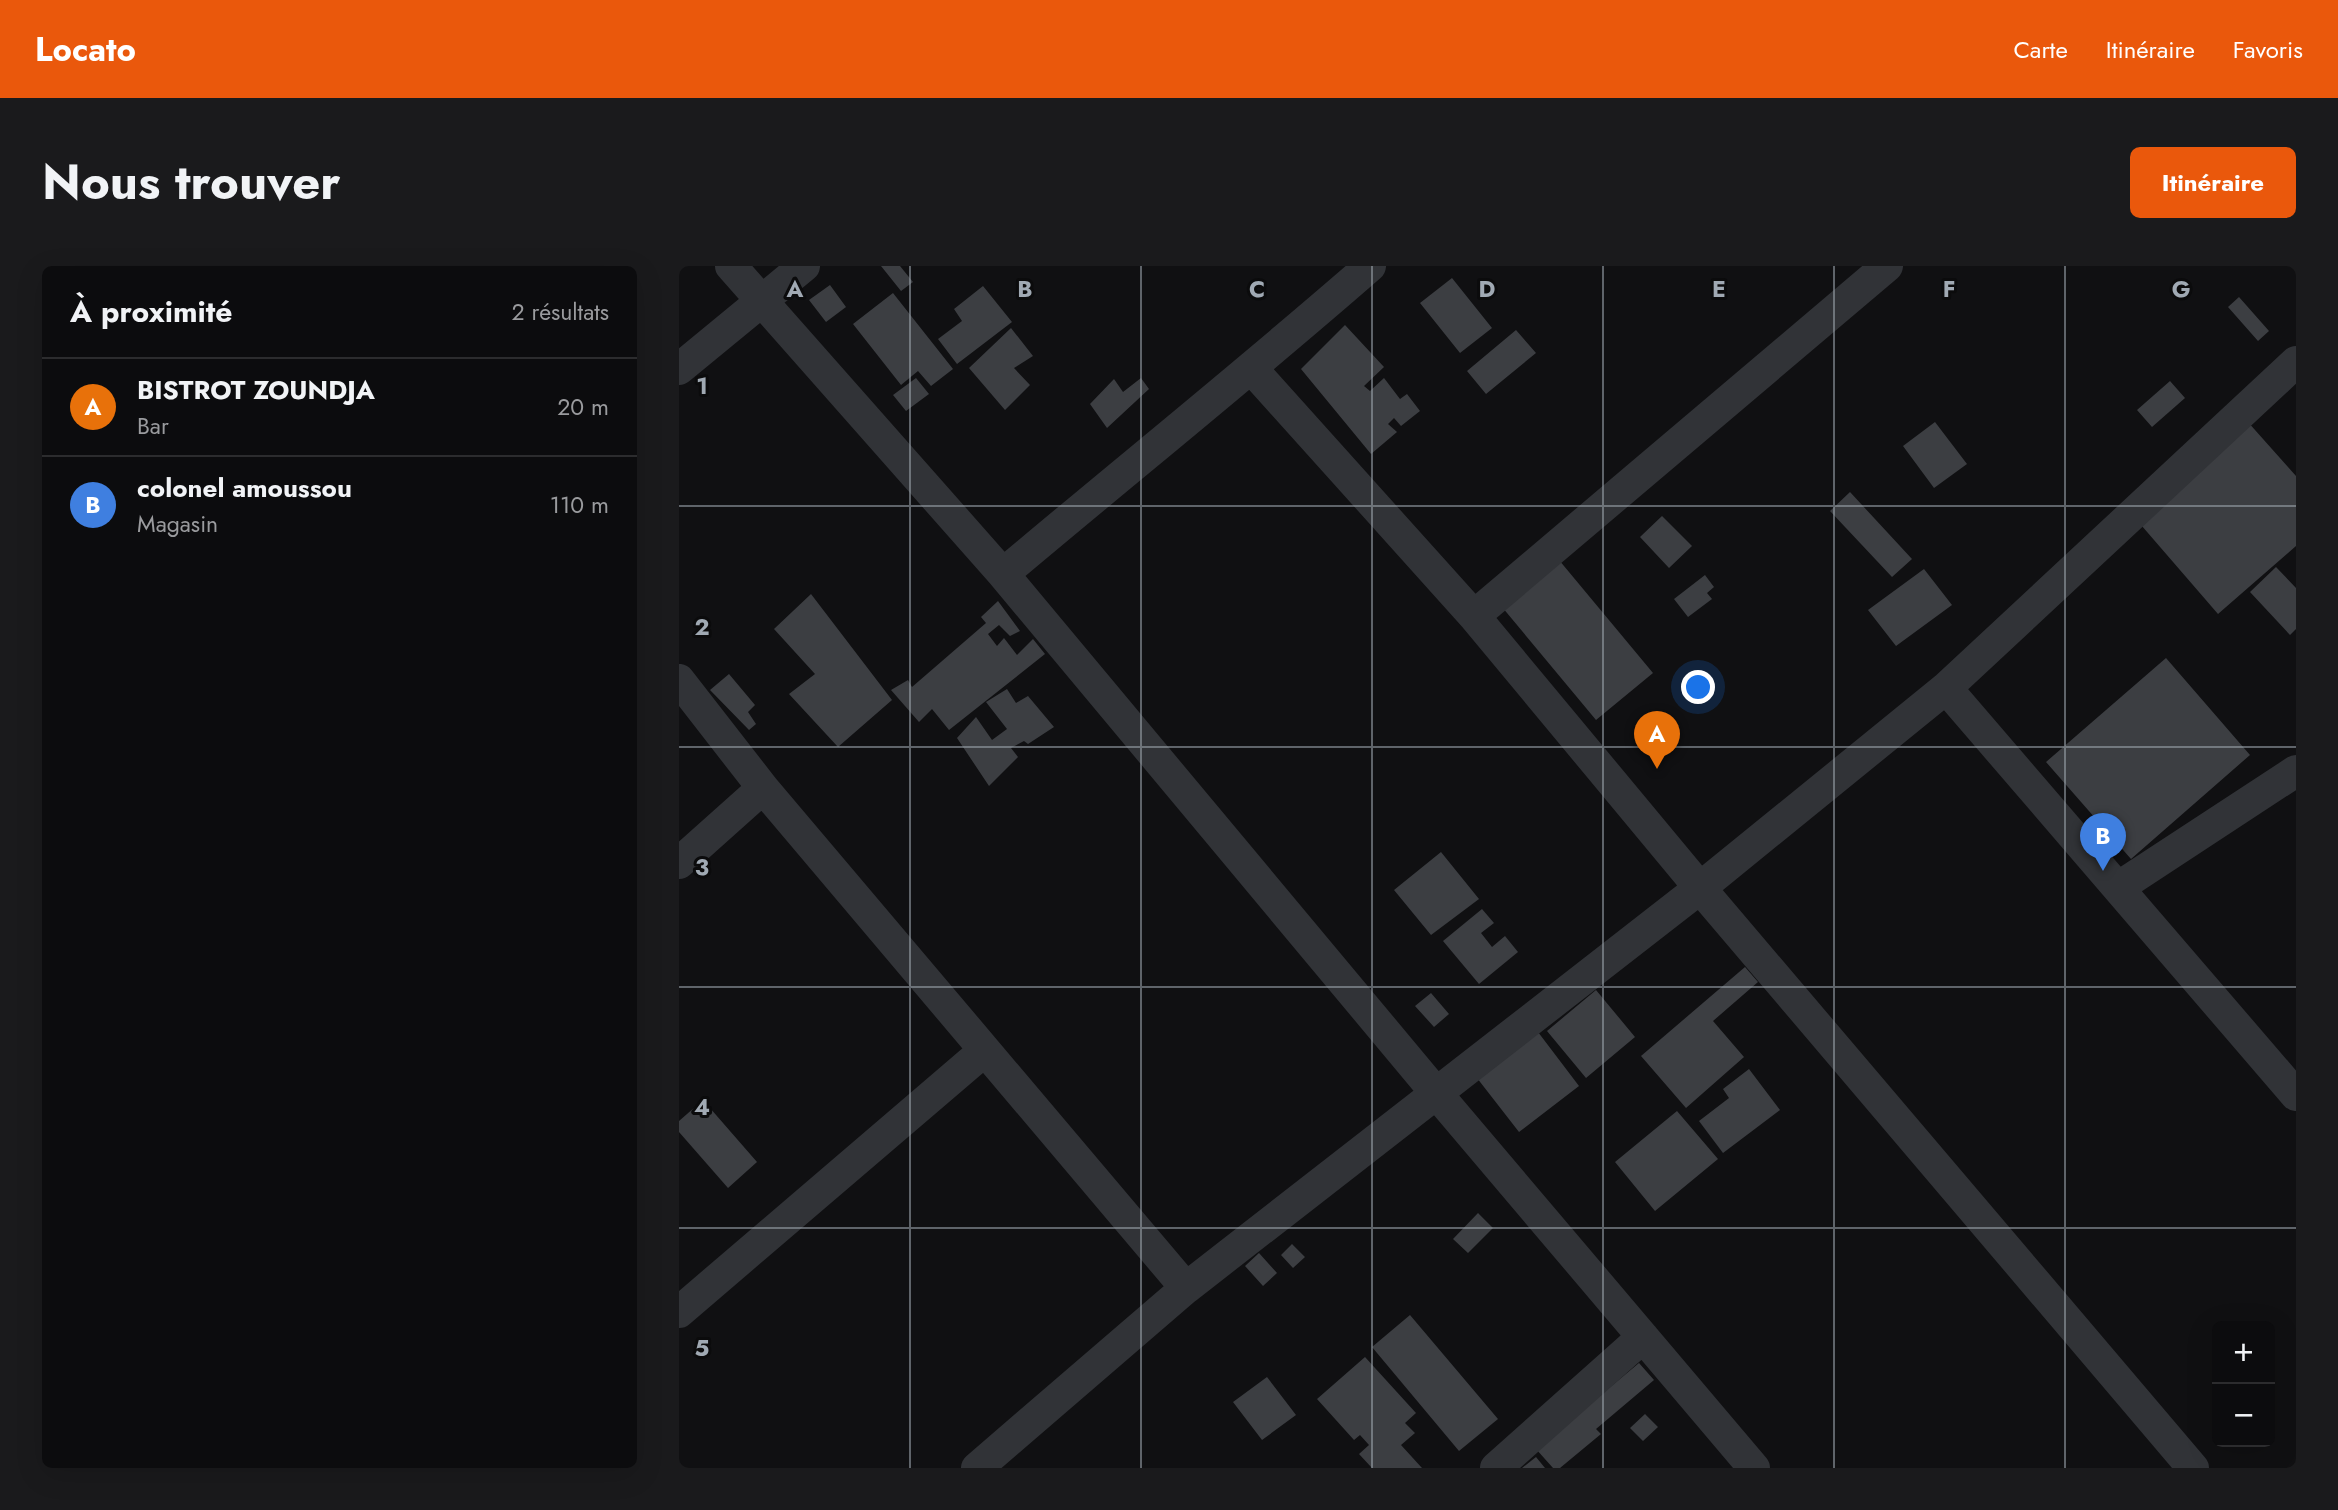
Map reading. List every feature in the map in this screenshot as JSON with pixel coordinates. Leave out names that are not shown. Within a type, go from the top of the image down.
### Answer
[{"type":"street","points":[[731,266],[1003,574],[1437,1094],[1754,1468]]},
{"type":"street","points":[[679,369],[804,266]]},
{"type":"street","points":[[1003,574],[1129,467],[1252,369],[1370,266]]},
{"type":"street","points":[[1474,616],[1887,266]]},
{"type":"street","points":[[977,1468],[1186,1288],[1699,888],[1946,688],[2296,362]]},
{"type":"street","points":[[1252,369],[1474,616],[1699,888],[2193,1468]]},
{"type":"street","points":[[679,680],[763,788],[1186,1288]]},
{"type":"street","points":[[1946,688],[2296,1095]]},
{"type":"street","points":[[2119,887],[2296,771]]},
{"type":"street","points":[[679,863],[763,788]]},
{"type":"street","points":[[679,1312],[984,1051]]},
{"type":"street","points":[[1496,1468],[1643,1337]]},
{"type":"building","points":[[881,266],[900,266],[913,282],[901,291]]},
{"type":"building","points":[[1452,278],[1492,328],[1460,353],[1420,303]]},
{"type":"building","points":[[830,285],[846,307],[826,322],[809,300]]},
{"type":"building","points":[[983,286],[1012,322],[957,364],[938,339],[962,321],[954,309]]},
{"type":"building","points":[[893,293],[953,369],[931,386],[918,371],[901,385],[853,324]]},
{"type":"building","points":[[2239,297],[2269,331],[2258,341],[2228,307]]},
{"type":"building","points":[[1345,325],[1384,367],[1364,386],[1370,391],[1384,378],[1400,399],[1407,394],[1420,411],[1401,426],[1394,418],[1388,424],[1397,432],[1371,454],[1301,369]]},
{"type":"building","points":[[1011,328],[1033,356],[1014,368],[1030,385],[1005,410],[969,368]]},
{"type":"building","points":[[1516,330],[1536,353],[1486,394],[1467,371]]},
{"type":"building","points":[[916,378],[929,394],[906,411],[893,395]]},
{"type":"building","points":[[1141,378],[1149,389],[1107,428],[1090,404],[1114,379],[1123,392]]},
{"type":"building","points":[[2170,381],[2185,398],[2152,427],[2137,410]]},
{"type":"building","points":[[2247,421],[2296,476],[2296,546],[2218,614],[2135,518]]},
{"type":"building","points":[[1935,422],[1967,464],[1934,488],[1903,446]]},
{"type":"building","points":[[1850,492],[1912,559],[1892,577],[1830,511]]},
{"type":"building","points":[[1662,516],[1692,546],[1669,568],[1640,537]]},
{"type":"building","points":[[1559,560],[1653,673],[1596,720],[1502,607]]},
{"type":"building","points":[[2276,567],[2296,588],[2296,629],[2290,635],[2250,592]]},
{"type":"building","points":[[1924,569],[1952,605],[1896,646],[1868,610]]},
{"type":"building","points":[[1705,575],[1714,587],[1707,593],[1712,599],[1688,617],[1674,599]]},
{"type":"building","points":[[811,594],[892,700],[838,747],[789,694],[815,674],[774,629]]},
{"type":"building","points":[[998,601],[1020,631],[1010,636],[999,625],[988,634],[997,646],[1004,638],[1017,655],[1033,639],[1045,654],[949,730],[932,709],[919,722],[891,690],[908,680],[912,687],[986,623],[981,617]]},
{"type":"building","points":[[2166,658],[2250,755],[2131,859],[2046,762]]},
{"type":"building","points":[[729,674],[755,705],[748,712],[756,724],[749,730],[710,690]]},
{"type":"building","points":[[1007,689],[1016,703],[1028,696],[1054,727],[1028,744],[1024,741],[1011,748],[1018,757],[989,786],[957,738],[976,717],[992,740],[1007,729],[986,702]]},
{"type":"building","points":[[1441,852],[1479,899],[1431,935],[1394,890]]},
{"type":"building","points":[[1482,909],[1494,923],[1481,933],[1492,947],[1505,936],[1518,952],[1479,984],[1443,941]]},
{"type":"building","points":[[1745,967],[1758,982],[1713,1021],[1744,1057],[1686,1108],[1641,1056]]},
{"type":"building","points":[[1596,990],[1635,1037],[1586,1078],[1547,1031]]},
{"type":"building","points":[[1431,993],[1449,1014],[1434,1027],[1415,1006]]},
{"type":"building","points":[[1538,1032],[1579,1086],[1519,1132],[1477,1078]]},
{"type":"building","points":[[1749,1069],[1780,1110],[1723,1153],[1699,1121],[1729,1098],[1723,1089]]},
{"type":"building","points":[[703,1100],[757,1162],[728,1188],[679,1132],[679,1121]]},
{"type":"building","points":[[1677,1111],[1718,1159],[1655,1211],[1615,1162]]},
{"type":"building","points":[[1478,1213],[1493,1228],[1468,1253],[1453,1239]]},
{"type":"building","points":[[1292,1244],[1305,1257],[1293,1268],[1281,1255]]},
{"type":"building","points":[[1259,1253],[1277,1273],[1263,1286],[1245,1266]]},
{"type":"building","points":[[1410,1315],[1498,1419],[1459,1451],[1372,1347]]},
{"type":"building","points":[[1365,1357],[1416,1413],[1405,1423],[1415,1433],[1401,1445],[1422,1468],[1372,1468],[1359,1454],[1369,1445],[1360,1435],[1354,1440],[1317,1399]]},
{"type":"building","points":[[1639,1363],[1654,1380],[1596,1429],[1601,1434],[1560,1468],[1553,1468],[1536,1449]]},
{"type":"building","points":[[1267,1377],[1296,1415],[1262,1440],[1233,1402]]},
{"type":"building","points":[[1645,1414],[1658,1427],[1643,1441],[1630,1428]]},
{"type":"building","points":[[1536,1457],[1545,1468],[1522,1468]]},
{"type":"place","name":"BISTROT ZOUNDJA","points":[[1657,769]]},
{"type":"place","name":"colonel amoussou","points":[[2103,871]]}]
